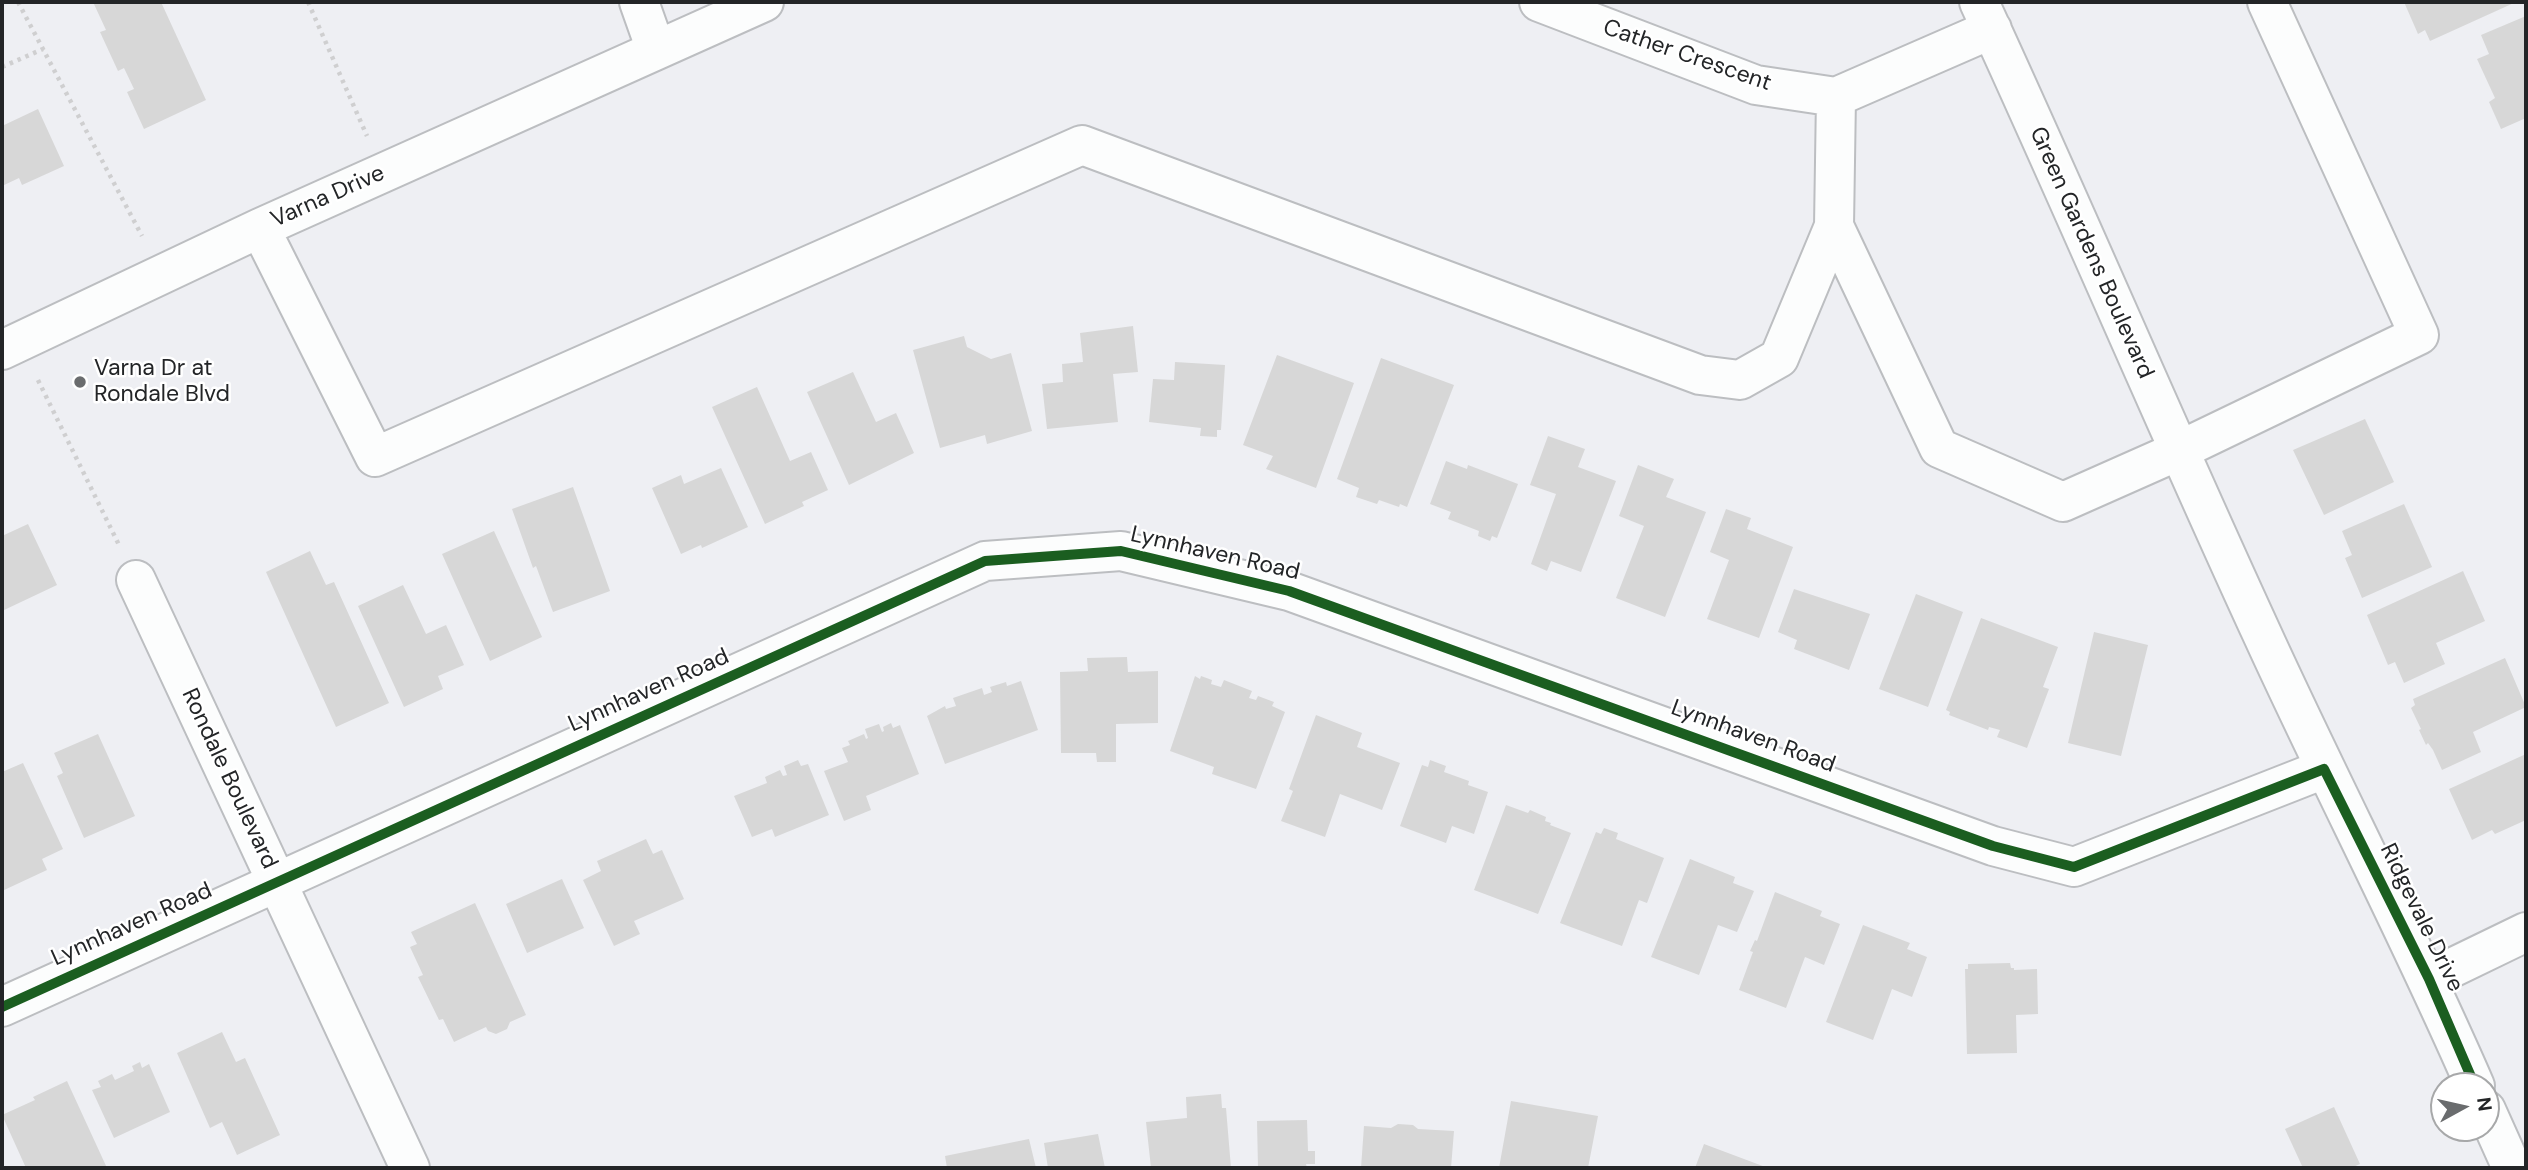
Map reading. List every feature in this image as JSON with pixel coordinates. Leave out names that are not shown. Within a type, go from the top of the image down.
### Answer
[{"type":"street","points":[[639,2],[656,50]]},
{"type":"street","name":"Varna Drive","points":[[11,345],[260,228],[764,2]]},
{"type":"street","name":"Cather Crescent","points":[[1539,2],[1756,85],[1836,97]]},
{"type":"street","points":[[1833,226],[1939,448],[2063,502],[2178,451],[2419,335],[2267,2]]},
{"type":"street","points":[[260,228],[375,457],[1082,145],[1700,375],[1740,380],[1779,358],[1833,226],[1836,97],[1985,15]]},
{"type":"street","name":"Green Gardens Boulevard","points":[[1985,15],[2202,503]]},
{"type":"street","name":"Ridgevale Drive","points":[[2202,503],[2324,769],[2429,979],[2469,1072]]},
{"type":"street","name":"Lynnhaven Road","points":[[2,1007],[985,561],[1121,551],[1289,591],[1993,846],[2074,867],[2324,769]]},
{"type":"street","name":"Rondale Boulevard","points":[[136,580],[410,1168]]},
{"type":"street","points":[[2429,979],[2526,932]]},
{"type":"street","points":[[2500,1141],[2512,1168]]},
{"type":"path","points":[[18,2],[162,273]]},
{"type":"path","points":[[308,2],[383,172]]},
{"type":"path","points":[[2,67],[43,49]]},
{"type":"path","points":[[11,345],[136,580]]},
{"type":"building","points":[[93,2],[161,2],[206,100],[144,129],[127,92],[134,89],[124,68],[118,71],[100,32],[106,30]]},
{"type":"building","points":[[2404,2],[2516,2],[2430,41],[2425,30],[2418,34]]},
{"type":"building","points":[[2526,16],[2526,118],[2501,129],[2489,102],[2495,98],[2477,59],[2489,54],[2481,35]]},
{"type":"building","points":[[38,109],[64,166],[22,185],[19,178],[2,186],[2,126]]},
{"type":"building","points":[[1133,326],[1138,372],[1113,374],[1118,422],[1047,429],[1042,384],[1063,382],[1062,364],[1083,362],[1080,333]]},
{"type":"building","points":[[964,336],[967,347],[991,359],[1011,353],[1032,431],[987,444],[985,435],[940,448],[913,350]]},
{"type":"building","points":[[1277,355],[1354,383],[1316,488],[1266,469],[1273,456],[1243,445]]},
{"type":"building","points":[[1381,358],[1454,385],[1407,507],[1379,500],[1377,504],[1356,497],[1359,488],[1337,479]]},
{"type":"building","points":[[1175,362],[1225,365],[1221,430],[1217,430],[1217,437],[1200,436],[1201,428],[1149,422],[1153,379],[1174,380]]},
{"type":"building","points":[[853,372],[876,422],[896,413],[914,453],[849,485],[807,392]]},
{"type":"building","points":[[757,387],[790,461],[811,452],[828,490],[802,502],[804,506],[765,524],[712,407]]},
{"type":"building","points":[[2365,419],[2394,482],[2324,515],[2293,450]]},
{"type":"building","points":[[1548,436],[1585,449],[1578,467],[1616,481],[1581,572],[1551,561],[1547,571],[1531,564],[1556,494],[1530,485]]},
{"type":"building","points":[[1446,461],[1467,469],[1468,465],[1518,484],[1497,538],[1492,536],[1490,541],[1478,536],[1479,531],[1448,519],[1451,512],[1430,504]]},
{"type":"building","points":[[1638,465],[1674,479],[1666,497],[1706,512],[1665,617],[1616,598],[1644,526],[1619,516]]},
{"type":"building","points":[[721,468],[748,527],[702,548],[701,545],[681,554],[652,488],[681,475],[684,484]]},
{"type":"building","points":[[573,487],[610,591],[553,612],[536,566],[533,568],[512,509]]},
{"type":"building","points":[[2404,504],[2432,567],[2362,598],[2345,558],[2352,555],[2342,531]]},
{"type":"building","points":[[1726,509],[1751,518],[1747,529],[1793,547],[1759,638],[1707,619],[1729,560],[1710,552]]},
{"type":"building","points":[[28,524],[57,585],[2,611],[2,536]]},
{"type":"building","points":[[494,531],[542,637],[490,661],[442,554]]},
{"type":"building","points":[[310,551],[326,585],[334,582],[389,703],[336,727],[266,572]]},
{"type":"building","points":[[2463,571],[2485,621],[2436,643],[2445,664],[2404,683],[2395,662],[2388,665],[2367,615]]},
{"type":"building","points":[[403,585],[426,634],[446,625],[464,665],[438,676],[443,689],[404,707],[358,606]]},
{"type":"building","points":[[1794,589],[1870,614],[1849,670],[1794,649],[1797,640],[1778,632]]},
{"type":"building","points":[[1916,594],[1963,612],[1928,707],[1879,689]]},
{"type":"building","points":[[1981,618],[2058,647],[2043,687],[2049,689],[2027,748],[1997,737],[2000,730],[1989,727],[1988,730],[1949,715],[1950,712],[1946,710]]},
{"type":"building","points":[[2094,632],[2148,645],[2121,756],[2068,743]]},
{"type":"building","points":[[1127,657],[1128,672],[1158,671],[1158,723],[1116,724],[1116,762],[1097,762],[1096,753],[1061,753],[1060,672],[1088,671],[1087,658]]},
{"type":"building","points":[[2505,658],[2526,707],[2473,732],[2481,752],[2442,770],[2433,750],[2428,743],[2426,745],[2419,730],[2421,729],[2411,708],[2415,705],[2413,699]]},
{"type":"building","points":[[1195,676],[1212,680],[1211,684],[1221,687],[1224,680],[1252,691],[1249,698],[1256,700],[1258,696],[1274,702],[1272,706],[1285,712],[1256,789],[1212,774],[1214,767],[1170,751]]},
{"type":"building","points":[[1021,681],[1038,730],[945,764],[927,716],[945,706],[946,709],[956,706],[953,698],[982,688],[984,695],[992,692],[990,687],[1006,682],[1007,686]]},
{"type":"building","points":[[1316,715],[1362,733],[1357,747],[1400,763],[1382,810],[1340,794],[1325,837],[1281,821],[1293,791],[1289,789]]},
{"type":"building","points":[[891,723],[893,728],[900,725],[919,774],[866,796],[871,810],[844,821],[824,771],[848,762],[842,748],[850,745],[848,741],[864,734],[866,739],[865,729],[879,724],[882,732],[883,727]]},
{"type":"building","points":[[98,734],[135,816],[84,838],[57,776],[63,773],[54,753]]},
{"type":"building","points":[[2526,754],[2526,820],[2495,834],[2492,830],[2472,840],[2449,789]]},
{"type":"building","points":[[798,760],[801,766],[808,764],[829,815],[775,837],[772,829],[752,837],[734,796],[767,783],[765,777],[780,770],[783,776],[787,775],[784,766]]},
{"type":"building","points":[[1430,760],[1446,766],[1444,772],[1469,781],[1468,785],[1488,792],[1474,834],[1452,826],[1446,843],[1400,826],[1422,765],[1428,767]]},
{"type":"building","points":[[23,763],[63,849],[42,859],[47,870],[2,891],[2,772]]},
{"type":"building","points":[[1506,805],[1528,813],[1530,810],[1546,817],[1545,821],[1551,823],[1550,825],[1571,833],[1538,914],[1474,890]]},
{"type":"building","points":[[1604,828],[1618,833],[1616,839],[1664,858],[1647,903],[1639,900],[1622,946],[1560,923],[1596,832],[1601,834]]},
{"type":"building","points":[[646,839],[653,854],[662,850],[684,899],[634,921],[640,934],[614,946],[583,880],[601,871],[597,861]]},
{"type":"building","points":[[1690,859],[1735,877],[1733,883],[1754,891],[1737,932],[1718,925],[1699,975],[1651,957]]},
{"type":"building","points":[[562,879],[584,928],[527,953],[506,904]]},
{"type":"building","points":[[1775,892],[1822,911],[1820,916],[1840,924],[1824,965],[1805,957],[1786,1008],[1739,990],[1753,952],[1750,951],[1755,940],[1757,941]]},
{"type":"building","points":[[475,903],[526,1015],[510,1022],[507,1029],[496,1034],[488,1031],[486,1027],[454,1042],[443,1019],[439,1020],[418,977],[423,975],[410,947],[417,944],[411,932]]},
{"type":"building","points":[[1863,925],[1910,943],[1907,949],[1927,957],[1912,997],[1892,989],[1873,1040],[1826,1022]]},
{"type":"building","points":[[2010,963],[2014,970],[2037,969],[2038,1014],[2016,1015],[2017,1053],[1967,1054],[1965,969],[1968,969],[1968,964]]},
{"type":"building","points":[[222,1032],[236,1062],[245,1058],[280,1135],[237,1155],[222,1122],[210,1128],[177,1053]]},
{"type":"building","points":[[140,1062],[142,1068],[149,1064],[170,1112],[114,1138],[92,1090],[101,1087],[98,1081],[112,1074],[115,1080],[134,1071],[132,1066]]},
{"type":"building","points":[[67,1081],[107,1168],[26,1168],[2,1115]]},
{"type":"building","points":[[1221,1094],[1222,1108],[1226,1108],[1231,1168],[1151,1168],[1146,1122],[1187,1118],[1186,1097]]},
{"type":"building","points":[[1511,1101],[1598,1116],[1588,1168],[1499,1168]]},
{"type":"building","points":[[2334,1107],[2360,1164],[2351,1168],[2303,1168],[2285,1129]]},
{"type":"building","points":[[1307,1120],[1308,1151],[1315,1151],[1315,1164],[1306,1164],[1307,1168],[1258,1168],[1257,1121]]},
{"type":"building","points":[[1398,1124],[1413,1125],[1418,1129],[1454,1131],[1451,1168],[1361,1168],[1364,1126],[1391,1128]]},
{"type":"building","points":[[1098,1134],[1105,1168],[1048,1168],[1044,1143]]},
{"type":"building","points":[[1029,1139],[1036,1168],[947,1168],[945,1156]]},
{"type":"building","points":[[1704,1144],[1768,1168],[1695,1168]]},
{"type":"cycle path","points":[[2,1007],[985,561],[1121,551],[1289,591],[1993,846],[2074,867],[2324,769],[2429,979],[2469,1072]]},
{"type":"place","name":"Varna Dr at Rondale Blvd","points":[[80,382]]}]
